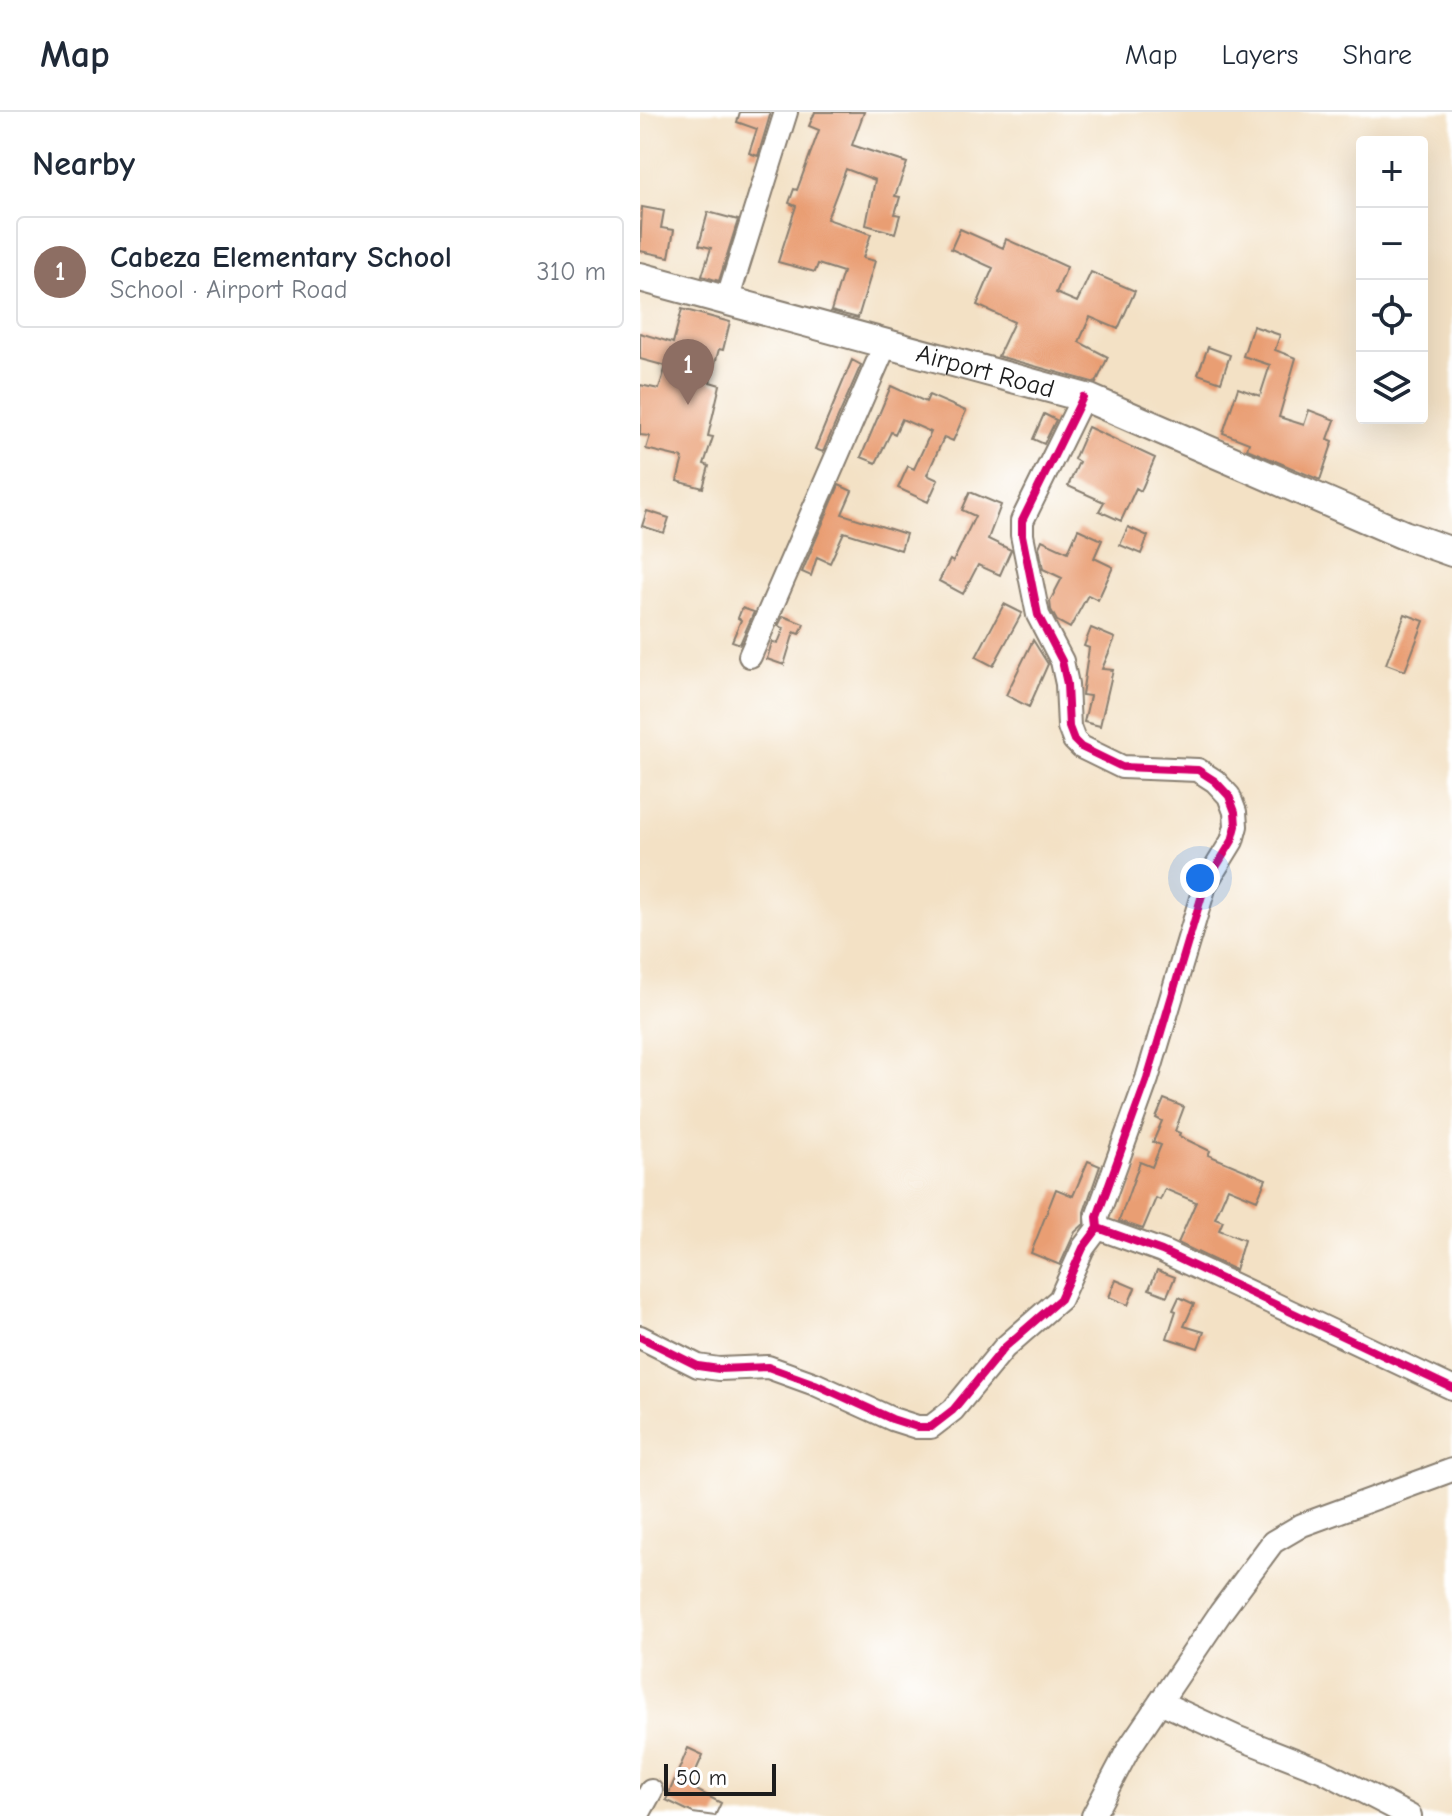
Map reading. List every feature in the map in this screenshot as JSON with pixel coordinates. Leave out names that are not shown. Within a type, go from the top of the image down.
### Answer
[{"type":"main road","name":"Airport Road","points":[[640,277],[1083,397],[1404,535],[1452,552]]},
{"type":"street","points":[[727,301],[786,112]]},
{"type":"street","points":[[750,656],[886,343]]},
{"type":"street","points":[[640,1337],[698,1366],[719,1369],[768,1367],[815,1384],[892,1419],[917,1427],[931,1427],[953,1410],[1004,1348],[1060,1299],[1083,1248],[1098,1228],[1097,1217],[1147,1079],[1205,885],[1232,841],[1236,826],[1229,796],[1206,774],[1190,768],[1122,767],[1081,747],[1071,733],[1062,661],[1043,630],[1038,615],[1022,521],[1083,397]]},
{"type":"street","points":[[1098,1228],[1162,1251],[1452,1388]]},
{"type":"street","points":[[1093,1816],[1129,1748],[1221,1612],[1273,1542],[1302,1525],[1452,1470]]},
{"type":"street","points":[[1160,1702],[1236,1737],[1323,1771],[1410,1816]]},
{"type":"street","points":[[640,1811],[651,1791]]},
{"type":"building","points":[[740,112],[771,112],[758,156],[749,153],[757,129],[737,122]]},
{"type":"building","points":[[815,112],[864,112],[852,145],[907,163],[895,196],[900,197],[895,214],[900,215],[895,233],[866,225],[875,180],[846,169],[827,219],[871,234],[863,258],[875,261],[858,318],[831,311],[843,272],[818,264],[815,272],[778,262],[796,206],[789,203],[794,189],[797,190],[819,130],[809,126]]},
{"type":"building","points":[[642,207],[664,211],[661,228],[674,230],[669,257],[640,251]]},
{"type":"building","points":[[708,212],[738,220],[719,281],[702,276],[711,248],[699,245]]},
{"type":"building","points":[[960,229],[1003,248],[1006,239],[1067,267],[1056,293],[1077,302],[1091,272],[1135,291],[1118,329],[1090,317],[1079,342],[1108,357],[1096,383],[998,356],[1014,322],[977,305],[993,268],[951,249]]},
{"type":"building","points":[[682,309],[730,322],[710,382],[720,385],[708,436],[713,437],[704,464],[709,466],[703,488],[677,481],[683,458],[646,449],[650,436],[640,435],[640,385],[659,389],[666,366],[640,359],[640,333],[673,343]]},
{"type":"building","points":[[1253,326],[1280,335],[1275,350],[1296,358],[1279,417],[1304,425],[1309,410],[1335,420],[1328,439],[1333,441],[1320,480],[1247,449],[1249,443],[1223,433],[1238,388],[1260,396],[1270,365],[1243,356]]},
{"type":"building","points":[[1208,347],[1230,355],[1221,382],[1198,374]]},
{"type":"building","points":[[852,360],[861,365],[823,452],[815,449]]},
{"type":"building","points":[[891,386],[926,402],[929,395],[966,411],[953,441],[944,437],[927,475],[938,480],[928,502],[898,488],[908,466],[914,469],[931,432],[902,419],[895,434],[891,432],[876,463],[861,457]]},
{"type":"building","points":[[1044,414],[1056,420],[1044,444],[1033,439]]},
{"type":"building","points":[[1088,427],[1155,458],[1141,491],[1136,488],[1121,521],[1099,511],[1104,502],[1068,486],[1079,462],[1074,459]]},
{"type":"building","points":[[839,485],[852,491],[842,514],[906,534],[901,550],[844,532],[830,563],[817,557],[811,576],[802,572]]},
{"type":"building","points":[[970,492],[1001,505],[988,539],[1011,550],[1000,575],[978,565],[963,594],[939,581],[950,560],[953,562],[975,516],[962,510]]},
{"type":"building","points":[[647,511],[669,518],[664,533],[642,526]]},
{"type":"building","points":[[1128,527],[1148,536],[1141,554],[1120,545]]},
{"type":"building","points":[[1078,529],[1102,540],[1094,558],[1113,567],[1098,600],[1088,595],[1070,628],[1057,621],[1051,610],[1050,601],[1062,578],[1043,569],[1039,547],[1042,540],[1068,552]]},
{"type":"building","points":[[1004,604],[1022,613],[993,666],[976,657]]},
{"type":"building","points":[[742,608],[754,612],[740,644],[732,641],[741,620],[738,618]]},
{"type":"building","points":[[1405,614],[1424,621],[1405,671],[1386,664]]},
{"type":"building","points":[[783,616],[804,624],[800,634],[794,632],[784,665],[767,659],[772,642],[778,643],[784,628],[778,626]]},
{"type":"building","points":[[1091,628],[1115,638],[1102,669],[1113,670],[1100,726],[1084,722],[1090,696],[1082,695],[1089,648],[1084,646]]},
{"type":"building","points":[[1033,640],[1048,664],[1029,707],[1006,695]]},
{"type":"building","points":[[1164,1099],[1184,1107],[1175,1131],[1180,1133],[1179,1136],[1210,1151],[1208,1155],[1266,1179],[1257,1200],[1228,1188],[1215,1218],[1223,1221],[1219,1230],[1244,1240],[1235,1270],[1178,1243],[1196,1202],[1165,1189],[1160,1200],[1156,1198],[1143,1229],[1119,1221],[1140,1162],[1152,1167],[1161,1145],[1153,1142],[1162,1121],[1156,1118]]},
{"type":"building","points":[[1088,1161],[1100,1166],[1084,1212],[1084,1224],[1075,1232],[1060,1265],[1031,1253],[1056,1189],[1073,1196]]},
{"type":"building","points":[[1157,1270],[1175,1277],[1167,1296],[1149,1289]]},
{"type":"building","points":[[1116,1280],[1135,1288],[1128,1305],[1109,1297]]},
{"type":"building","points":[[1179,1297],[1194,1304],[1184,1326],[1204,1332],[1198,1348],[1167,1338]]},
{"type":"building","points":[[688,1748],[703,1755],[689,1786],[721,1803],[715,1816],[693,1813],[666,1800]]},
{"type":"cycle path","points":[[1083,397],[1022,521],[1038,615],[1062,661],[1067,684],[1069,727],[1074,740],[1081,747],[1122,767],[1198,770],[1215,781],[1229,796],[1236,826],[1232,841],[1205,885],[1147,1079],[1097,1217],[1098,1228],[1162,1251],[1452,1388]]},
{"type":"cycle path","points":[[640,1337],[698,1366],[719,1369],[768,1367],[815,1384],[892,1419],[917,1427],[931,1427],[953,1410],[1004,1348],[1060,1299],[1083,1248],[1098,1228]]},
{"type":"place","name":"Cabeza Elementary School","points":[[688,405]]}]
